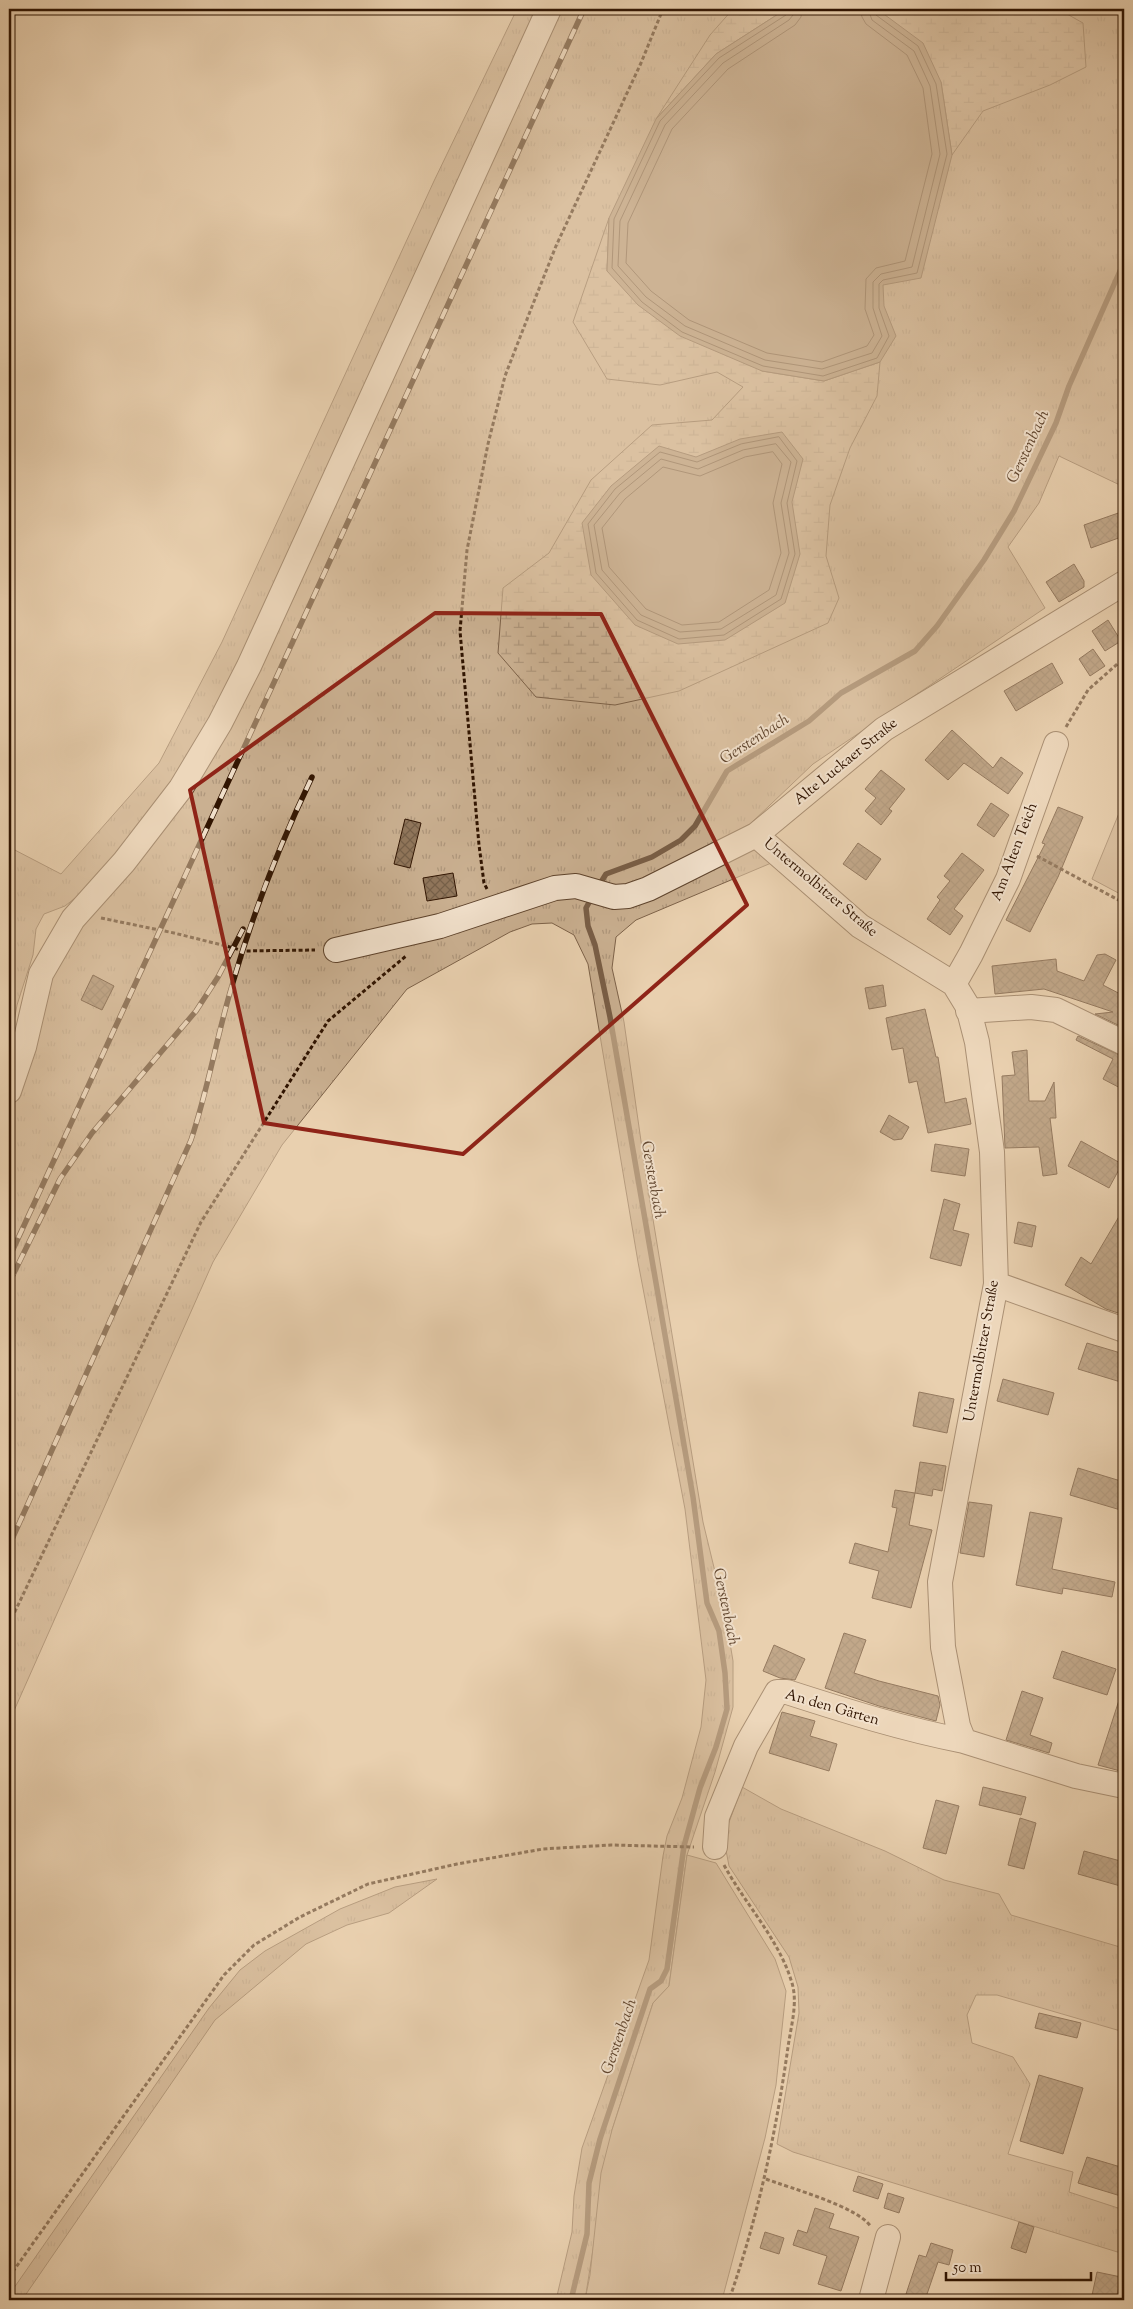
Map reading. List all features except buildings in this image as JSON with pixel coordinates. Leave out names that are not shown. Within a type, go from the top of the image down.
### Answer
[{"type":"street","points":[[9,1091],[24,1047],[41,974],[78,914],[124,862],[181,788],[220,723],[249,666],[548,9]]},
{"type":"street","name":"Alte Luckaer Straße","points":[[498,907],[555,888],[576,886],[614,897],[628,896],[648,889],[756,835],[884,729],[1124,583]]},
{"type":"street","name":"Am Alten Teich","points":[[954,984],[1008,879],[1056,744]]},
{"type":"street","name":"Untermolbitzer Straße","points":[[756,835],[860,926],[954,984],[968,1011],[977,1042],[992,1152],[996,1284],[940,1582],[943,1647],[958,1726],[964,1741]]},
{"type":"street","points":[[336,950],[440,926],[498,907]]},
{"type":"street","points":[[968,1011],[1031,1007],[1056,1010],[1124,1043]]},
{"type":"street","points":[[996,1284],[1124,1330]]},
{"type":"street","name":"An den Gärten","points":[[706,1847],[746,1746],[777,1692],[787,1692],[866,1718],[964,1741]]},
{"type":"street","points":[[964,1741],[1076,1776],[1124,1786]]},
{"type":"street","points":[[871,2300],[887,2240]]},
{"type":"path","points":[[498,907],[484,883],[461,641],[467,550],[488,444],[505,376],[556,246],[641,62],[663,9]]},
{"type":"path","points":[[1056,744],[1088,690],[1124,658]]},
{"type":"path","points":[[1018,849],[1030,852],[1124,903]]},
{"type":"path","points":[[78,914],[174,932],[234,948],[242,952],[336,950]]},
{"type":"path","points":[[9,1624],[200,1222],[328,1021],[411,951]]},
{"type":"path","points":[[9,2277],[224,1975],[254,1945],[308,1913],[368,1884],[457,1864],[543,1850],[611,1845],[706,1847],[730,1876],[763,1926],[793,1984],[794,2008],[781,2099],[766,2179],[745,2255],[729,2300]]},
{"type":"path","points":[[766,2179],[852,2211],[868,2222],[876,2235],[887,2240]]},
{"type":"highlighted area","points":[[435,613],[601,614],[747,905],[463,1154],[264,1123],[190,790]]},
{"type":"green space","points":[[517,9],[539,9],[234,677],[195,752],[129,839],[79,895],[65,906],[44,914],[36,929],[33,955],[17,1005],[9,1049],[9,847],[61,874],[159,763],[222,642],[434,181]]},
{"type":"green space","points":[[559,9],[1124,9],[1124,487],[1059,456],[1039,503],[1008,547],[1045,608],[813,764],[749,825],[776,861],[636,920],[616,937],[612,968],[624,1022],[647,1183],[703,1522],[725,1613],[733,1661],[733,1707],[715,1772],[687,1855],[669,1986],[653,2003],[612,2130],[585,2300],[556,2300],[572,2232],[574,2196],[582,2148],[649,1960],[667,1836],[682,1798],[701,1727],[706,1680],[685,1509],[638,1262],[588,964],[574,935],[552,923],[532,924],[510,932],[407,989],[282,1145],[213,1262],[9,1722],[9,1123],[41,987],[67,939],[241,704],[295,595],[413,327]]},
{"type":"green space","points":[[733,9],[786,9],[716,54],[656,119],[710,35]]},
{"type":"green space","points":[[877,9],[1058,9],[1083,23],[1086,67],[1050,85],[983,111],[952,155],[941,82]]},
{"type":"green space","points":[[609,218],[607,271],[762,371],[824,381],[880,362],[877,396],[850,448],[830,505],[826,556],[839,598],[828,623],[679,691],[615,705],[536,697],[498,653],[503,588],[549,553],[591,480],[652,425],[712,420],[743,387],[717,372],[660,385],[607,379],[573,322]]},
{"type":"green space","points":[[1124,801],[1124,896],[1092,879]]},
{"type":"green space","points":[[742,1787],[781,1809],[885,1851],[944,1880],[999,1894],[1011,1915],[1120,1947],[1124,1928],[1124,2032],[997,1995],[976,1995],[967,2015],[972,2043],[1013,2057],[1030,2084],[1008,2154],[1073,2172],[1069,2192],[1124,2210],[1124,2254],[793,2152],[777,2144],[799,2013],[798,1987],[789,1957],[729,1866],[725,1845],[728,1825]]},
{"type":"green space","points":[[687,1855],[716,1863],[775,1959],[786,1991],[776,2085],[765,2138],[722,2300],[585,2300],[590,2275],[601,2173],[612,2130],[653,2003],[669,1986]]},
{"type":"green space","points":[[437,1879],[389,1913],[347,1925],[306,1944],[215,2020],[22,2300],[9,2300],[9,2295],[209,2008],[240,1970],[265,1951],[340,1909],[395,1887]]},
{"type":"water","points":[[786,9],[877,9],[923,43],[941,82],[952,155],[921,278],[883,285],[884,306],[896,336],[880,362],[824,381],[762,371],[680,336],[638,305],[607,271],[609,218],[656,119],[716,54]]},
{"type":"water","points":[[782,432],[803,459],[792,502],[800,554],[785,603],[725,640],[678,644],[635,625],[591,575],[582,523],[611,486],[659,446],[696,457],[740,439]]},
{"type":"waterway","name":"Gerstenbach","points":[[598,887],[606,874],[652,857],[681,840],[695,826],[727,771],[809,721],[841,693],[915,651],[937,626],[984,560],[1014,511],[1056,423],[1069,386],[1124,262]]},
{"type":"waterway","name":"Gerstenbach","points":[[571,2300],[587,2234],[589,2183],[600,2139],[650,1989],[661,1981],[667,1969],[684,1846],[700,1788],[716,1747],[727,1709],[725,1673],[719,1631],[707,1603],[693,1497],[610,1017],[595,945],[588,926],[586,908],[592,897]]},
{"type":"railway","points":[[9,1258],[584,9]]},
{"type":"railway","points":[[9,1546],[191,1140],[239,961],[277,855],[312,777]]},
{"type":"railway","points":[[9,1283],[60,1179],[92,1133],[196,1011],[218,977],[243,929]]}]
